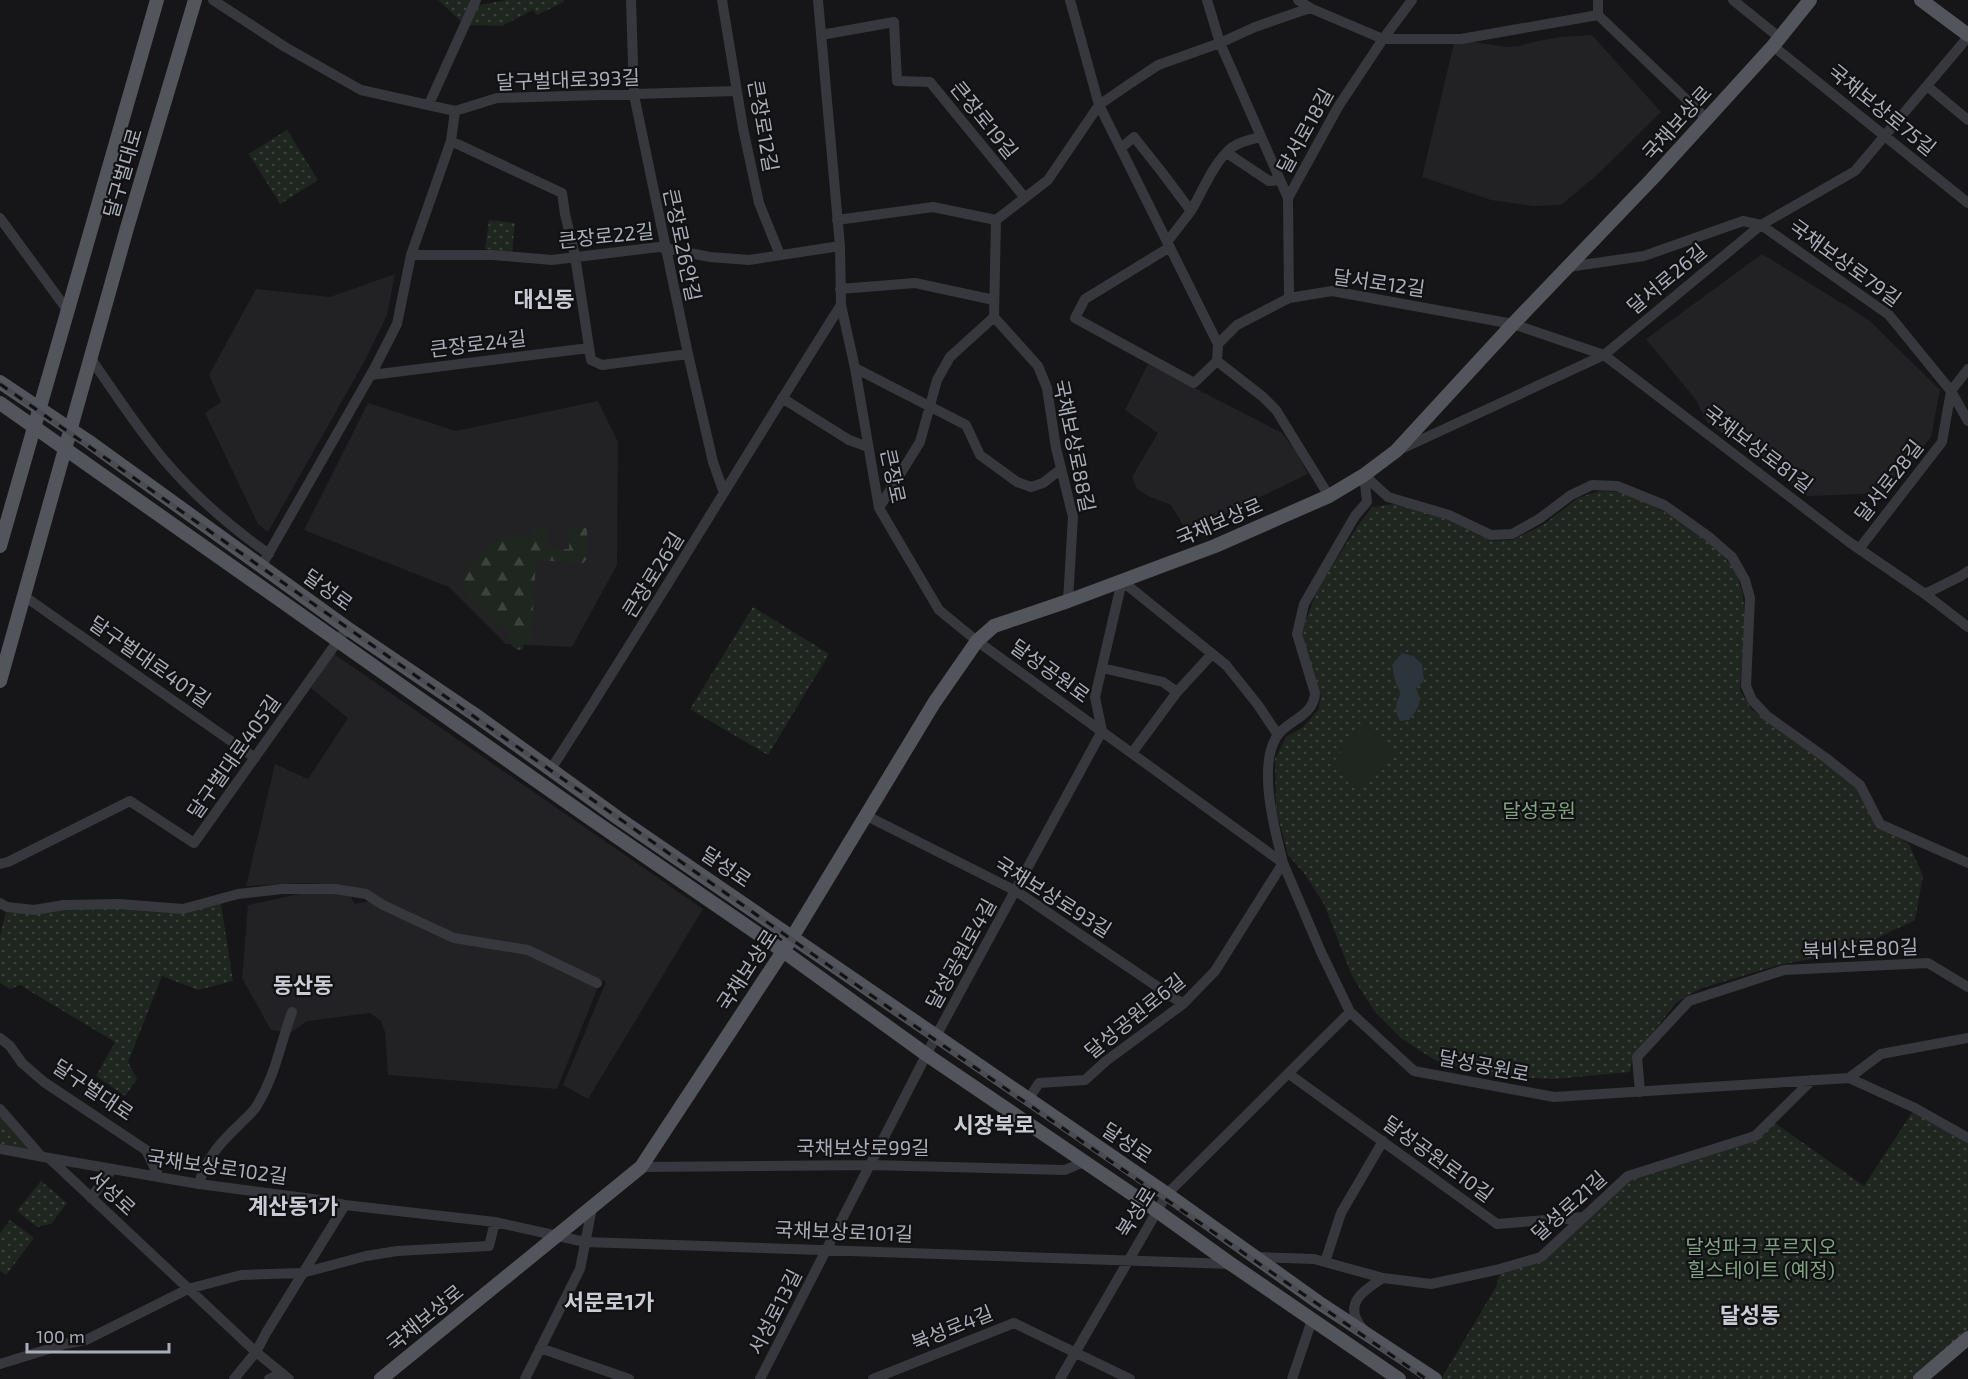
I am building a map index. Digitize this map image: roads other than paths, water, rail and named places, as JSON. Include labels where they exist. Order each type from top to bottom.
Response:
[{"type":"main road","name":"달구벌대로","points":[[0,546],[157,0]]},
{"type":"main road","name":"달구벌대로","points":[[0,681],[195,0]]},
{"type":"main road","name":"국채보상로","points":[[381,1379],[641,1167],[793,936],[934,703],[977,641],[994,626],[1215,546],[1329,496],[1364,475],[1396,451],[1777,42],[1810,0]]},
{"type":"main road","points":[[1921,0],[1968,36]]},
{"type":"main road","name":"달성로","points":[[0,382],[265,559],[347,628],[618,818],[1167,1194],[1318,1302],[1435,1379]]},
{"type":"main road","points":[[0,402],[591,819],[783,951],[927,1055],[1399,1379]]},
{"type":"main road","points":[[1920,1379],[1968,1338]]},
{"type":"street","points":[[91,359],[165,460],[197,494],[249,540],[265,559],[371,375],[397,324],[411,255],[451,141],[455,111],[361,90],[285,47],[213,0]]},
{"type":"street","points":[[429,104],[476,0]]},
{"type":"street","name":"큰장로26안길","points":[[631,0],[634,95],[664,248],[713,462],[724,493]]},
{"type":"street","name":"큰장로12길","points":[[722,0],[759,203],[780,255]]},
{"type":"street","name":"큰장로","points":[[818,0],[840,246],[841,305],[855,368],[879,508],[939,610],[977,641]]},
{"type":"street","points":[[1070,0],[1100,105],[1120,148],[1168,244],[1218,344],[1216,361],[1194,383],[1075,318],[1085,299],[1168,244],[1191,211],[1210,175],[1231,148],[1247,140],[1262,137]]},
{"type":"street","points":[[1075,18],[1078,0]]},
{"type":"street","points":[[1207,0],[1220,43],[1288,198]]},
{"type":"street","points":[[1298,0],[1310,8],[1383,39],[1461,39],[1598,15]]},
{"type":"street","name":"달서로18길","points":[[1288,298],[1288,198],[1338,107],[1412,0]]},
{"type":"street","points":[[1598,0],[1598,15],[1707,118]]},
{"type":"street","name":"국채보상로75길","points":[[1732,0],[1885,135],[1968,203]]},
{"type":"street","points":[[837,220],[933,207],[996,220],[1048,180],[1100,105],[1158,65],[1310,8]]},
{"type":"street","name":"큰장로19길","points":[[821,34],[894,22],[897,81],[930,82],[1025,198]]},
{"type":"street","name":"달서로26길","points":[[1396,451],[1604,355],[1761,225],[1855,171],[1968,36]]},
{"type":"street","points":[[1927,86],[1968,120]]},
{"type":"street","name":"달구벌대로393길","points":[[455,111],[497,98],[737,90]]},
{"type":"street","points":[[1120,148],[1134,138],[1191,211]]},
{"type":"street","points":[[451,141],[562,192],[575,256],[591,360],[602,365],[688,354]]},
{"type":"street","points":[[1227,153],[1269,181],[1280,180]]},
{"type":"street","points":[[0,218],[68,311]]},
{"type":"street","points":[[879,508],[920,442],[937,380],[951,357],[994,317],[996,220]]},
{"type":"street","points":[[1568,267],[1644,256],[1743,221],[1761,225]]},
{"type":"street","name":"국채보상로79길","points":[[1761,225],[1890,315],[1952,391],[1968,421]]},
{"type":"street","name":"큰장로22길","points":[[411,255],[493,255],[552,260],[664,248],[710,257],[748,260],[840,246]]},
{"type":"street","points":[[840,289],[915,283],[994,300]]},
{"type":"street","name":"달서로12길","points":[[1218,344],[1238,325],[1288,298],[1332,291],[1513,324]]},
{"type":"street","name":"큰장로26길","points":[[551,769],[622,659],[841,305]]},
{"type":"street","name":"국채보상로88길","points":[[994,317],[1038,366],[1047,388],[1061,468],[1073,517],[1068,601]]},
{"type":"street","name":"국채보상로81길","points":[[1513,324],[1604,355],[1859,549],[1925,594],[1968,627]]},
{"type":"street","name":"큰장로24길","points":[[371,375],[589,348]]},
{"type":"street","points":[[1216,361],[1263,397],[1276,410],[1329,496]]},
{"type":"street","points":[[855,368],[966,424],[980,455],[1017,482],[1031,487],[1043,483],[1061,468]]},
{"type":"street","name":"달서로28길","points":[[1859,549],[1942,442],[1952,391],[1968,369]]},
{"type":"street","points":[[782,398],[849,440],[868,447]]},
{"type":"street","points":[[1283,863],[1270,806],[1268,773],[1272,747],[1278,735],[1308,711],[1315,702],[1315,693],[1297,634],[1304,604],[1355,516],[1368,502],[1364,475]]},
{"type":"street","points":[[1364,475],[1388,497],[1449,515],[1491,535],[1512,534],[1539,519],[1571,495],[1592,485],[1617,486],[1664,505],[1708,536],[1732,557],[1745,580],[1750,598],[1746,686],[1752,700],[1767,716],[1860,785],[1880,824],[1968,863]]},
{"type":"street","points":[[1925,594],[1968,571]]},
{"type":"street","points":[[1122,581],[1226,665],[1258,705],[1278,735]]},
{"type":"street","name":"달성공원로","points":[[1102,731],[1095,698],[1122,581]]},
{"type":"street","name":"달구벌대로401길","points":[[24,596],[36,602],[255,758]]},
{"type":"street","name":"달구벌대로405길","points":[[0,864],[130,801],[194,843],[347,628]]},
{"type":"street","name":"달성공원로","points":[[977,641],[1283,863],[1321,952],[1350,1012],[1414,1071],[1554,1097],[1849,1078],[1915,1108],[1968,1138]]},
{"type":"street","points":[[1132,753],[1177,692],[1212,654]]},
{"type":"street","name":"달성공원로","points":[[1102,668],[1163,682],[1177,692]]},
{"type":"street","name":"달성공원로4길","points":[[936,1036],[1102,731]]},
{"type":"street","name":"국채보상로93길","points":[[865,815],[1016,891],[1183,1004]]},
{"type":"street","name":"달성공원로6길","points":[[1028,1100],[1039,1083],[1085,1080],[1106,1061],[1183,1004],[1215,971],[1283,863]]},
{"type":"street","points":[[0,903],[7,907],[34,910],[64,905],[119,904],[183,909],[238,894],[282,889],[336,889],[366,894],[383,905],[454,938],[528,950],[597,983]]},
{"type":"street","name":"북비산로80길","points":[[1640,1092],[1637,1057],[1689,1001],[1784,970],[1928,963],[1968,987]]},
{"type":"street","points":[[199,1184],[203,1169],[222,1142],[254,1110],[269,1085],[292,1012]]},
{"type":"street","name":"북성로","points":[[1060,1379],[1167,1194],[1350,1012]]},
{"type":"street","name":"서성로13길","points":[[760,1379],[936,1036]]},
{"type":"street","name":"달구벌대로","points":[[0,1038],[10,1046],[22,1063],[44,1082],[146,1150],[159,1177]]},
{"type":"street","points":[[1849,1078],[1881,1054],[1968,1038]]},
{"type":"street","name":"달성공원로10길","points":[[1288,1074],[1497,1224],[1583,1217]]},
{"type":"street","name":"달성로21길","points":[[1257,1257],[1314,1259],[1383,1278],[1431,1284],[1496,1270],[1541,1257],[1628,1176],[1755,1136],[1812,1080]]},
{"type":"street","name":"서성로","points":[[0,1109],[45,1157],[256,1352],[285,1376]]},
{"type":"street","points":[[1325,1262],[1341,1213],[1383,1142]]},
{"type":"street","points":[[0,1149],[45,1157]]},
{"type":"street","name":"국채보상로102길","points":[[45,1157],[199,1184],[345,1205],[495,1222],[559,1234]]},
{"type":"street","name":"국채보상로99길","points":[[641,1167],[870,1165],[1065,1170],[1084,1162]]},
{"type":"street","points":[[91,1198],[112,1169]]},
{"type":"street","points":[[234,1378],[256,1352],[345,1205]]},
{"type":"street","points":[[525,1379],[580,1269],[592,1208]]},
{"type":"street","points":[[0,1364],[86,1340],[188,1289],[241,1275],[303,1273],[397,1251],[489,1246],[495,1222]]},
{"type":"street","name":"국채보상로101길","points":[[559,1234],[585,1242],[1128,1261]]},
{"type":"street","points":[[1128,1261],[1231,1264]]},
{"type":"street","points":[[1367,1334],[1353,1316],[1353,1307],[1363,1292],[1383,1278]]},
{"type":"street","points":[[1292,1379],[1312,1320]]},
{"type":"street","name":"북성로4길","points":[[873,1379],[1014,1323],[1130,1379]]},
{"type":"street","points":[[540,1348],[629,1379]]},
{"type":"street","points":[[269,1379],[285,1376]]},
{"type":"railway","points":[[0,384],[915,1026],[1426,1379]]},
{"type":"district","name":"대신동","points":[[544,299]]},
{"type":"district","name":"동산동","points":[[303,985]]},
{"type":"district","name":"시장북로","points":[[994,1125]]},
{"type":"district","name":"계산동1가","points":[[293,1206]]},
{"type":"district","name":"서문로1가","points":[[609,1302]]},
{"type":"district","name":"달성동","points":[[1750,1315]]},
{"type":"park label","name":"달성공원","points":[[1539,811]]},
{"type":"park label","name":"달성파크 푸르지오 힐스테이트 (예정)","points":[[1761,1258]]}]
